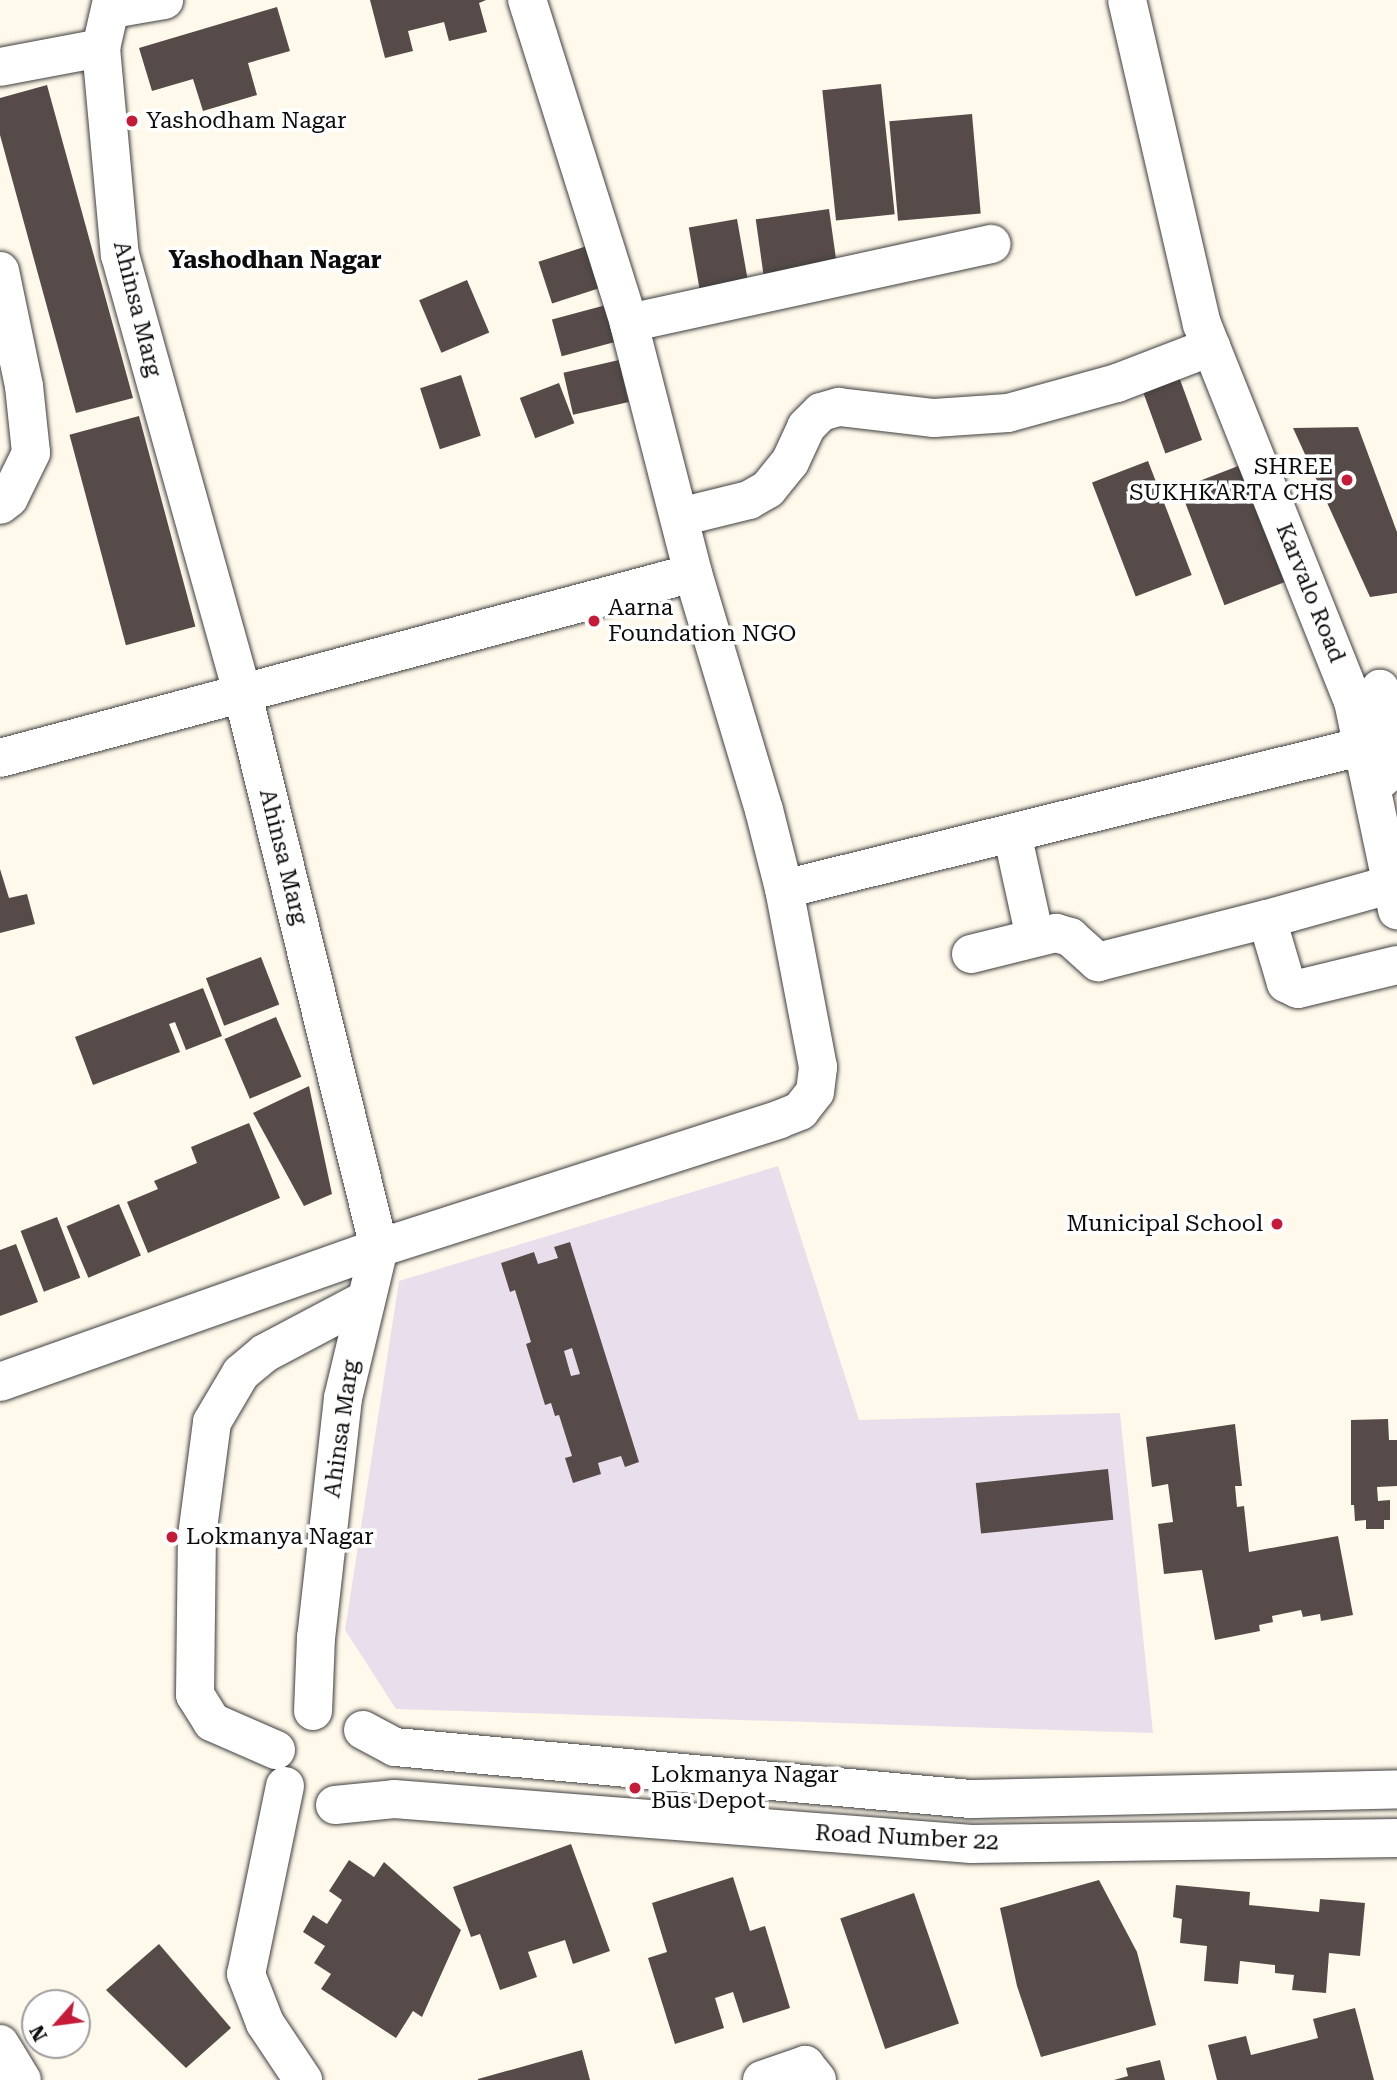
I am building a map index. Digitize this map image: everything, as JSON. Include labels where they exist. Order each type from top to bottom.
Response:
[{"type":"street","points":[[112,5],[164,0]]},
{"type":"street","points":[[0,1382],[379,1248],[800,1111],[815,1092],[818,1067],[784,889],[693,573],[629,323],[527,0]]},
{"type":"street","name":"Karvalo Road","points":[[1127,0],[1212,347],[1377,690],[1364,746],[1395,897]]},
{"type":"street","name":"Ahinsa Marg","points":[[112,5],[101,48],[120,255],[243,695],[379,1248],[343,1398],[316,1636],[313,1711]]},
{"type":"street","points":[[0,67],[101,48]]},
{"type":"street","points":[[629,323],[992,244]]},
{"type":"street","points":[[0,271],[24,386],[31,453],[9,498],[0,505]]},
{"type":"street","points":[[680,517],[749,500],[768,489],[790,462],[806,427],[821,412],[839,407],[934,418],[1008,414],[1118,383],[1212,347]]},
{"type":"street","points":[[0,758],[693,573]]},
{"type":"street","points":[[1372,787],[1396,766],[1377,690]]},
{"type":"street","points":[[784,889],[1364,746]]},
{"type":"street","points":[[1012,833],[1035,938]]},
{"type":"street","points":[[971,954],[1056,933],[1070,937],[1098,962],[1267,919],[1395,897]]},
{"type":"street","points":[[1267,919],[1286,983],[1298,989],[1397,965]]},
{"type":"street","points":[[303,2080],[265,2023],[246,1974],[281,1768],[294,1720],[313,1711],[332,1710],[363,1730],[371,1747],[372,1766],[365,1783],[352,1797],[335,1805],[316,1806],[299,1799],[281,1768],[212,1722],[195,1695],[197,1536],[212,1422],[241,1373],[265,1353],[365,1300]]},
{"type":"street","name":"Road Number 22","points":[[363,1730],[395,1747],[971,1799],[1397,1790]]},
{"type":"street","name":"Road Number 22","points":[[335,1805],[394,1799],[971,1844],[1397,1838]]},
{"type":"street","points":[[0,2045],[22,2080]]},
{"type":"street","points":[[762,2080],[805,2065],[817,2080]]},
{"type":"shaded area","points":[[778,1166],[859,1420],[1120,1413],[1153,1733],[396,1709],[345,1630],[399,1281]]},
{"type":"building","points":[[370,0],[486,0],[479,3],[487,32],[449,41],[444,22],[408,31],[413,51],[385,58]]},
{"type":"building","points":[[277,7],[290,51],[248,63],[257,95],[203,111],[193,79],[152,91],[139,48]]},
{"type":"building","points":[[881,84],[895,214],[836,220],[822,90]]},
{"type":"building","points":[[47,85],[133,398],[76,413],[0,135],[0,98]]},
{"type":"building","points":[[972,114],[981,214],[898,221],[889,121]]},
{"type":"building","points":[[829,209],[837,267],[764,278],[756,219]]},
{"type":"building","points":[[737,219],[749,287],[701,295],[689,228]]},
{"type":"building","points":[[587,246],[601,288],[552,304],[538,262]]},
{"type":"building","points":[[467,280],[489,332],[441,353],[419,300]]},
{"type":"building","points":[[606,305],[616,342],[562,356],[552,319]]},
{"type":"building","points":[[619,360],[629,402],[573,415],[563,373]]},
{"type":"building","points":[[1174,363],[1202,440],[1165,453],[1137,376]]},
{"type":"building","points":[[461,375],[481,436],[440,449],[420,388]]},
{"type":"building","points":[[559,383],[574,423],[535,438],[520,398]]},
{"type":"building","points":[[139,416],[195,627],[126,645],[69,435]]},
{"type":"building","name":"SHREE SUKHKARTA CHS","points":[[1358,427],[1397,532],[1397,593],[1370,597],[1293,428]]},
{"type":"building","points":[[1148,461],[1192,575],[1136,596],[1092,483]]},
{"type":"building","points":[[1246,463],[1291,580],[1225,605],[1180,488]]},
{"type":"building","points":[[0,869],[9,898],[27,894],[35,924],[0,933]]},
{"type":"building","points":[[261,957],[279,1005],[224,1026],[206,978]]},
{"type":"building","points":[[203,988],[222,1036],[186,1050],[175,1022],[169,1024],[180,1052],[93,1085],[75,1037]]},
{"type":"building","points":[[276,1017],[301,1077],[250,1099],[224,1039]]},
{"type":"building","points":[[309,1086],[332,1194],[304,1206],[253,1113]]},
{"type":"building","points":[[249,1123],[280,1198],[148,1253],[127,1202],[158,1189],[154,1181],[197,1163],[191,1147]]},
{"type":"building","points":[[119,1204],[141,1256],[88,1278],[67,1226]]},
{"type":"building","points":[[57,1217],[80,1278],[44,1292],[21,1231]]},
{"type":"building","points":[[570,1242],[639,1462],[625,1467],[621,1456],[598,1463],[601,1474],[573,1483],[565,1458],[572,1456],[559,1415],[555,1416],[551,1403],[545,1405],[526,1344],[531,1342],[515,1290],[510,1292],[501,1263],[534,1252],[538,1264],[558,1258],[554,1247]],"holes":[[[572,1348],[580,1374],[571,1376],[564,1351]]]},
{"type":"building","points":[[16,1244],[38,1302],[0,1316],[0,1250]]},
{"type":"building","points":[[1388,1419],[1389,1440],[1397,1440],[1397,1486],[1377,1487],[1378,1501],[1390,1500],[1390,1520],[1384,1520],[1384,1529],[1366,1529],[1366,1520],[1355,1521],[1354,1505],[1351,1505],[1351,1420]]},
{"type":"building","points":[[1235,1424],[1242,1486],[1235,1486],[1237,1507],[1244,1506],[1249,1552],[1338,1536],[1353,1615],[1321,1621],[1320,1614],[1303,1617],[1301,1610],[1272,1616],[1273,1622],[1259,1625],[1260,1631],[1215,1640],[1202,1570],[1164,1574],[1158,1524],[1173,1522],[1168,1484],[1152,1487],[1146,1437]]},
{"type":"building","points":[[1108,1469],[1113,1520],[981,1534],[976,1483]]},
{"type":"building","points":[[571,1844],[610,1951],[573,1964],[565,1940],[528,1952],[537,1977],[500,1990],[480,1934],[471,1937],[453,1887]]},
{"type":"building","points":[[349,1860],[374,1877],[384,1862],[461,1930],[422,2017],[413,2011],[396,2038],[321,1989],[331,1974],[314,1963],[325,1946],[303,1932],[313,1915],[327,1924],[342,1900],[329,1891]]},
{"type":"building","points":[[733,1877],[750,1931],[765,1926],[790,2008],[743,2023],[733,1992],[715,1998],[724,2028],[675,2044],[648,1958],[667,1952],[652,1903]]},
{"type":"building","points":[[1099,1880],[1137,1952],[1156,2025],[1041,2057],[1017,1986],[1000,1908]]},
{"type":"building","points":[[1176,1885],[1250,1892],[1249,1905],[1319,1912],[1320,1899],[1365,1903],[1360,1956],[1329,1953],[1326,1993],[1292,1990],[1294,1975],[1275,1973],[1275,1965],[1240,1961],[1238,1984],[1204,1981],[1207,1946],[1180,1943],[1182,1919],[1173,1917]]},
{"type":"building","points":[[914,1893],[959,2023],[885,2049],[840,1918]]},
{"type":"building","points":[[159,1944],[231,2028],[186,2068],[106,1990]]},
{"type":"building","points":[[1355,2008],[1374,2080],[1217,2080],[1208,2045],[1246,2036],[1251,2055],[1318,2038],[1313,2019]]},
{"type":"building","points":[[582,2050],[590,2080],[478,2080],[478,2079]]},
{"type":"building","points":[[1160,2060],[1165,2080],[1114,2080],[1128,2076],[1126,2068]]},
{"type":"place","name":"Yashodham Nagar","points":[[132,121]]},
{"type":"place","name":"SHREE SUKHKARTA CHS","points":[[1347,480]]},
{"type":"place","name":"Aarna Foundation NGO","points":[[594,621]]},
{"type":"place","name":"Municipal School","points":[[1277,1224]]},
{"type":"place","name":"Lokmanya Nagar","points":[[172,1537]]},
{"type":"place","name":"Lokmanya Nagar Bus Depot","points":[[635,1788]]},
{"type":"district","name":"Yashodhan Nagar","points":[[275,261]]}]
